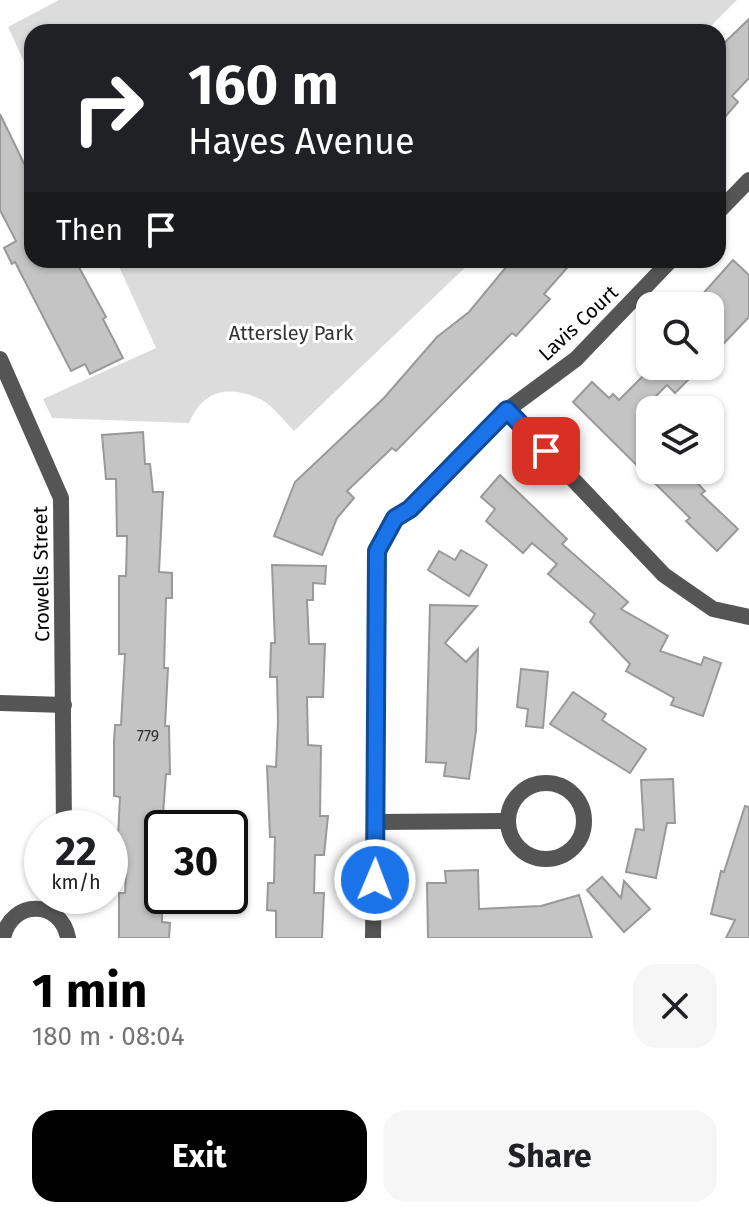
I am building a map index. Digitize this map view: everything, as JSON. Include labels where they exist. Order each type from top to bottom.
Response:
[{"type":"street","points":[[726,204],[749,180]]},
{"type":"street","name":"Lavis Court","points":[[373,938],[377,551],[395,518],[410,509],[507,410],[576,359],[663,268]]},
{"type":"street","name":"Crowells Street","points":[[0,359],[61,498],[64,810]]},
{"type":"street","points":[[507,410],[664,575],[713,609],[749,617]]},
{"type":"street","points":[[0,703],[64,705]]},
{"type":"street","points":[[537,784],[563,787],[573,795],[584,818],[578,842],[559,857],[547,859],[524,853],[515,844],[507,821],[516,797],[537,784]]},
{"type":"street","points":[[376,822],[507,821]]},
{"type":"street","points":[[3,938],[10,919],[24,910]]},
{"type":"street","points":[[58,914],[68,938]]},
{"type":"green space","points":[[59,0],[737,0],[713,24],[24,24],[24,62],[8,27]]},
{"type":"green space","name":"Attersley Park","points":[[120,268],[465,268],[294,431],[262,400],[238,392],[218,393],[209,397],[189,423],[52,418],[43,399],[156,348]]},
{"type":"building","points":[[749,19],[749,78],[732,96],[738,102],[726,116],[726,41]]},
{"type":"building","points":[[0,114],[24,164],[24,268],[79,268],[106,317],[103,319],[123,358],[90,374],[85,364],[71,371],[15,262],[12,264],[4,248],[16,241],[0,210]]},
{"type":"building","points":[[733,260],[749,275],[749,317],[724,343],[724,292],[704,292]]},
{"type":"building","points":[[505,268],[567,268],[544,294],[550,299],[516,336],[512,333],[396,451],[392,448],[347,491],[354,498],[337,518],[322,555],[274,536],[295,482],[384,398],[437,337],[469,312]]},
{"type":"building","points":[[639,380],[688,380],[675,393],[667,385],[656,396],[636,396],[636,464],[573,402],[592,382],[609,398],[613,394],[619,400]]},
{"type":"building","points":[[143,432],[145,464],[150,464],[153,492],[163,492],[159,572],[172,573],[172,598],[166,598],[164,668],[168,668],[165,726],[169,726],[170,774],[166,774],[163,810],[144,810],[144,914],[162,914],[162,922],[170,923],[169,938],[119,938],[119,914],[128,914],[128,810],[119,810],[120,797],[114,796],[114,741],[115,725],[121,725],[125,654],[119,654],[119,576],[126,576],[127,536],[117,536],[116,479],[106,479],[102,435]]},
{"type":"building","points":[[500,475],[567,539],[562,544],[628,602],[621,609],[668,636],[660,651],[701,665],[704,657],[721,663],[703,716],[671,705],[674,698],[626,671],[630,664],[590,622],[595,614],[548,574],[557,564],[532,543],[523,553],[486,521],[495,509],[481,497]]},
{"type":"building","points":[[656,484],[698,484],[705,491],[701,494],[738,529],[717,551],[686,521],[690,518]]},
{"type":"building","points":[[461,550],[487,565],[469,596],[428,570],[439,551],[455,560]]},
{"type":"building","points":[[272,565],[326,566],[325,584],[313,583],[313,600],[307,600],[309,644],[325,644],[323,697],[307,697],[308,745],[321,746],[320,816],[328,816],[324,855],[315,855],[314,893],[324,893],[322,938],[276,938],[276,911],[267,910],[268,883],[274,883],[275,837],[270,837],[267,766],[276,767],[278,722],[277,677],[270,677],[271,643],[275,643]]},
{"type":"building","points":[[430,605],[477,606],[445,643],[466,662],[478,649],[476,731],[469,779],[444,776],[446,763],[426,762]]},
{"type":"building","points":[[521,669],[548,672],[543,728],[526,726],[528,709],[517,707]]},
{"type":"building","points":[[573,692],[606,714],[602,720],[646,749],[630,773],[550,724]]},
{"type":"building","points":[[673,779],[675,823],[667,823],[656,878],[626,872],[636,829],[644,830],[641,780]]},
{"type":"building","points":[[745,806],[749,807],[749,938],[726,938],[735,920],[711,914],[721,871],[724,872]]},
{"type":"building","points":[[478,870],[479,909],[541,906],[579,895],[592,938],[428,938],[427,883],[446,883],[445,871]]},
{"type":"building","points":[[602,877],[621,898],[624,881],[650,909],[624,932],[587,890]]},
{"type":"route","points":[[375,880],[377,551],[395,518],[410,509],[507,410],[546,451]]}]
